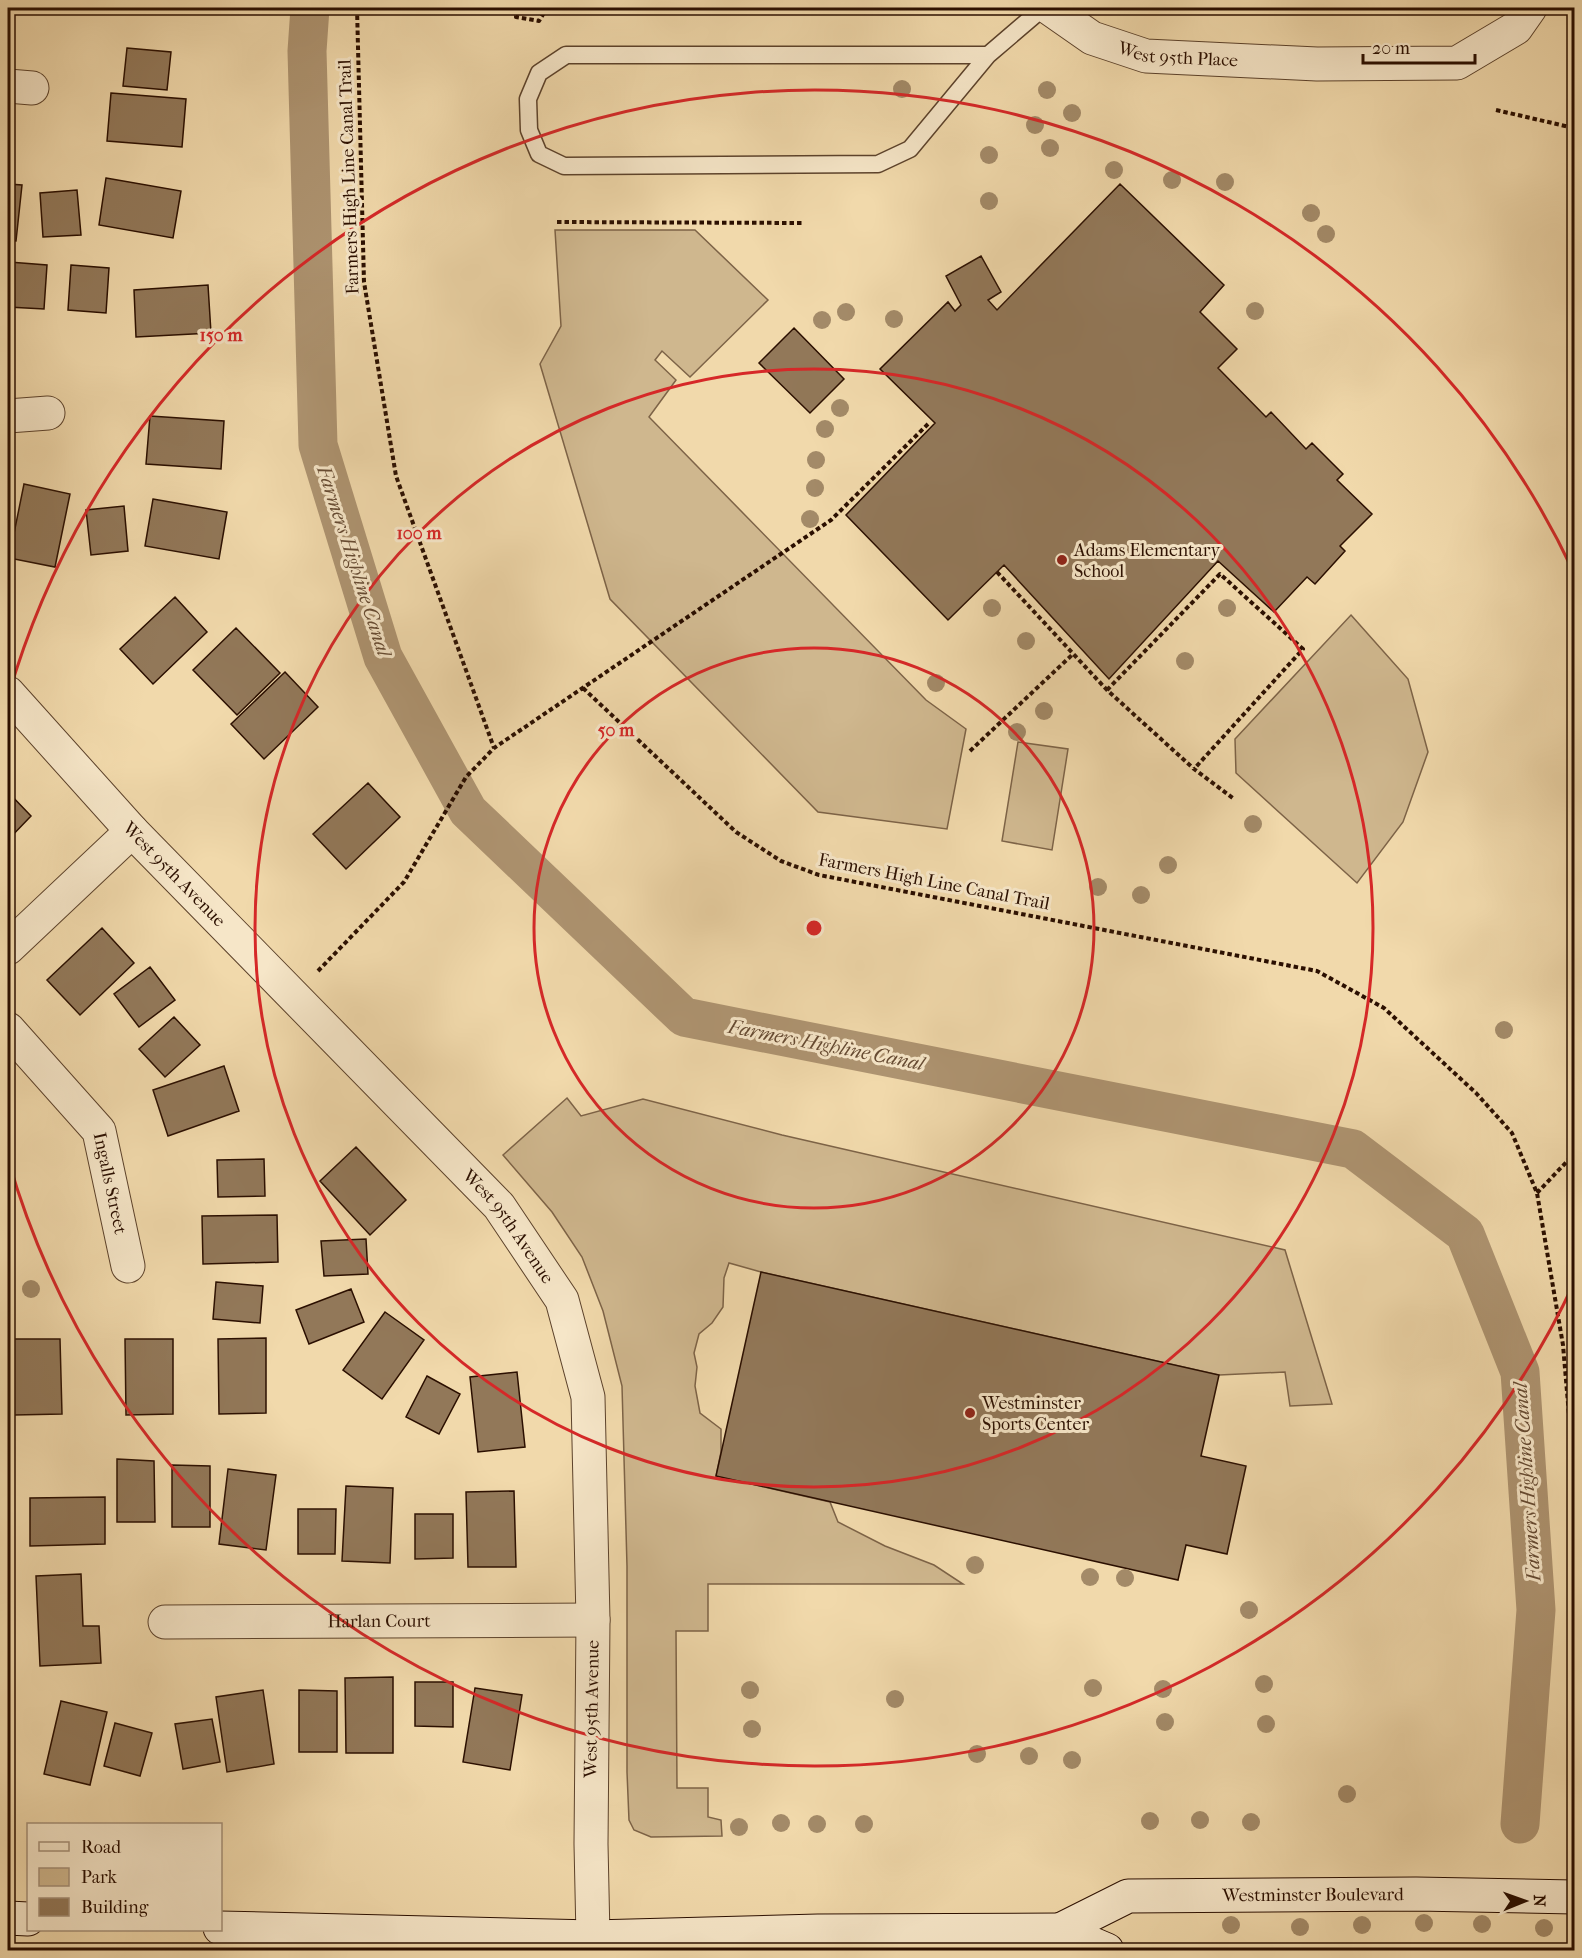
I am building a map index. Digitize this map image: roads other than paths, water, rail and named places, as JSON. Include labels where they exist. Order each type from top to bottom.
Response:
[{"type":"street","name":"West 95th Place","points":[[1050,8],[1092,38],[1146,56],[1317,64],[1456,63],[1516,28],[1530,8]]},
{"type":"street","points":[[8,416],[48,413]]},
{"type":"street","name":"West 95th Avenue","points":[[8,693],[132,831],[499,1206],[562,1300],[588,1397],[593,1620],[591,1844],[593,1946]]},
{"type":"street","points":[[8,948],[132,831]]},
{"type":"street","name":"Ingalls Street","points":[[8,1029],[99,1131],[128,1266]]},
{"type":"street","name":"Harlan Court","points":[[165,1622],[593,1620]]},
{"type":"street","name":"Westminster Boulevard","points":[[1059,1929],[1128,1896],[1416,1894],[1575,1897]]},
{"type":"street","points":[[8,1918],[27,1919]]},
{"type":"street","name":"Westminster Boulevard","points":[[222,1928],[593,1946],[807,1932],[1059,1929],[1107,1950]]},
{"type":"lane","points":[[988,55],[566,55],[538,73],[528,99],[529,130],[539,154],[564,166],[878,164],[910,149],[988,55],[1043,8]]},
{"type":"waterway","name":"Farmers Highline Canal","points":[[310,8],[307,51],[318,445],[383,657],[468,811],[684,1017],[1353,1149],[1465,1234],[1520,1372],[1536,1610],[1520,1824]]},
{"type":"place","name":"Adams Elementary School","points":[[1062,560]]},
{"type":"place","name":"Westminster Sports Center","points":[[970,1413]]}]
